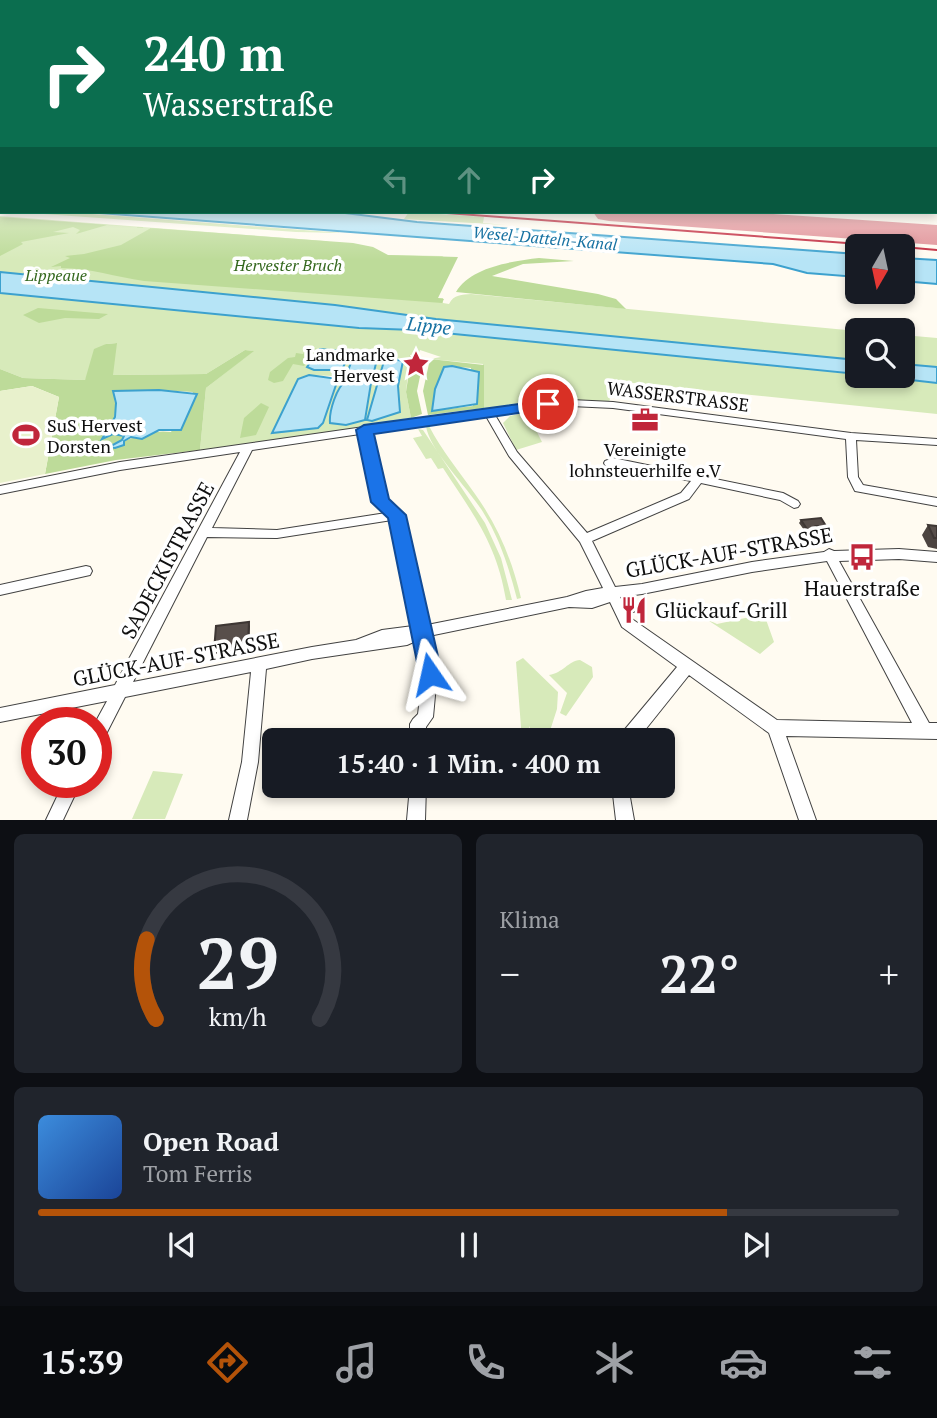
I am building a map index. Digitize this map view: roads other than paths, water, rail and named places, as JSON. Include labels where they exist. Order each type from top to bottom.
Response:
[{"type":"street","name":"WASSERSTRASSE","points":[[0,490],[120,466],[548,404],[592,404],[851,436],[937,442]]},
{"type":"street","points":[[489,412],[513,454],[585,540],[627,623],[775,728],[930,731]]},
{"type":"street","points":[[364,430],[380,502],[397,515],[430,674],[425,718],[418,724],[418,728]]},
{"type":"street","points":[[851,436],[853,477],[859,488],[937,502]]},
{"type":"street","name":"SADECKISTRASSE","points":[[112,707],[248,447]]},
{"type":"street","points":[[609,463],[613,461],[783,497],[794,504]]},
{"type":"street","points":[[585,540],[685,496],[699,479]]},
{"type":"street","points":[[204,532],[277,534],[397,515]]},
{"type":"street","name":"GLÜCK-AUF-STRASSE","points":[[0,715],[360,645],[407,639],[421,632],[569,602],[580,604],[605,600],[613,594],[830,554],[872,552],[937,557]]},
{"type":"street","points":[[830,554],[930,731]]},
{"type":"street","points":[[0,590],[86,571]]},
{"type":"street","points":[[238,820],[252,761],[259,664]]},
{"type":"street","points":[[637,728],[688,666]]},
{"type":"street","points":[[775,728],[808,820]]},
{"type":"street","points":[[54,820],[65,798]]},
{"type":"street","points":[[416,820],[417,798]]},
{"type":"street","points":[[622,798],[625,820]]},
{"type":"water","name":"Wesel-Datteln-Kanal","points":[[112,214],[353,214],[417,222],[845,253],[845,276],[807,273],[773,264]]},
{"type":"water","points":[[915,259],[937,260],[937,284],[915,282]]},
{"type":"water","name":"Lippe","points":[[0,272],[335,305],[436,319],[845,359],[845,373],[414,330],[359,328],[0,293]]},
{"type":"water","points":[[320,349],[350,352],[342,370],[314,370],[307,367]]},
{"type":"water","points":[[355,353],[378,355],[373,376],[346,375]]},
{"type":"water","points":[[388,358],[403,361],[398,386],[400,412],[372,421],[367,420],[384,361]]},
{"type":"water","points":[[915,365],[937,367],[937,383],[915,380]]},
{"type":"water","points":[[452,366],[479,372],[477,404],[432,411],[435,389],[444,367]]},
{"type":"water","points":[[309,375],[338,379],[323,423],[318,428],[272,433],[298,379]]},
{"type":"water","points":[[356,377],[364,377],[371,383],[365,420],[346,425],[330,423],[332,406],[343,383]]},
{"type":"water","points":[[159,390],[197,394],[181,430],[159,430],[142,439],[131,437],[124,441],[124,445],[109,447],[124,436],[113,434],[102,439],[115,417],[113,391]]},
{"type":"railway","points":[[460,214],[845,243]]},
{"type":"railway","points":[[915,248],[937,250]]},
{"type":"place","name":"Landmarke Hervest","points":[[416,364]]},
{"type":"place","name":"Vereinigte lohnsteuerhilfe e.V","points":[[645,420]]},
{"type":"place","name":"SuS Hervest Dorsten","points":[[26,435]]},
{"type":"place","name":"Hauerstraße","points":[[862,557]]},
{"type":"place","name":"Glückauf-Grill","points":[[634,610]]},
{"type":"park label","name":"Hervester Bruch","points":[[288,265]]},
{"type":"park label","name":"Lippeaue","points":[[56,275]]}]
